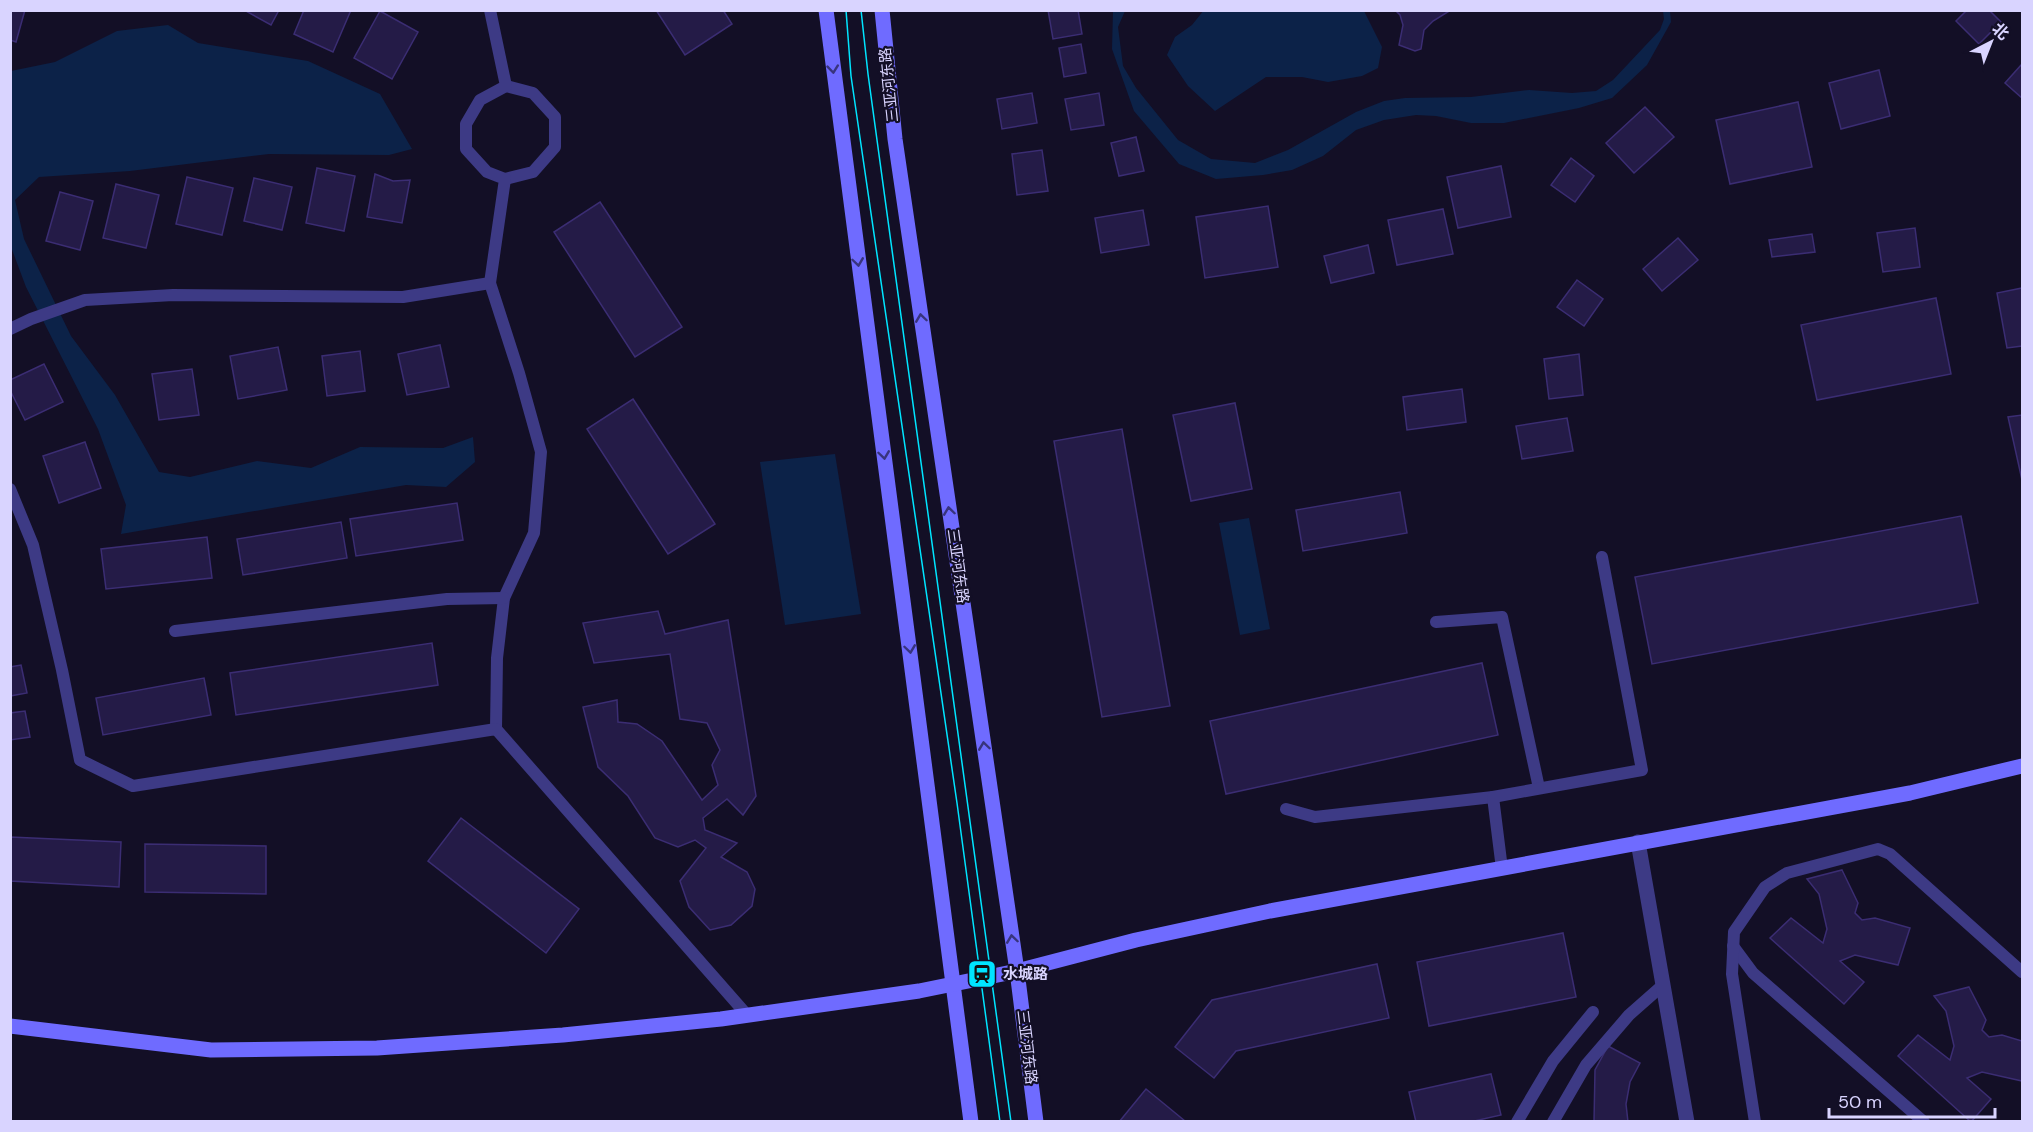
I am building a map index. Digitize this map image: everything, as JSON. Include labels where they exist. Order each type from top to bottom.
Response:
[{"type":"main road","points":[[826,10],[971,1122]]},
{"type":"main road","name":"三亚河东路","points":[[882,10],[895,139],[1017,971],[1036,1122]]},
{"type":"main road","points":[[10,1026],[211,1050],[377,1048],[562,1035],[747,1015],[874,998],[954,984],[1215,923],[1910,793],[2022,766]]},
{"type":"street","points":[[1638,843],[1688,1122]]},
{"type":"lane","points":[[490,10],[506,86]]},
{"type":"lane","points":[[506,86],[534,93],[555,117],[555,147],[533,172],[505,179],[487,172],[466,149],[466,124],[480,100],[506,86]]},
{"type":"lane","points":[[505,179],[490,284],[519,373],[540,452],[534,533],[504,598],[497,658],[496,729],[747,1015]]},
{"type":"lane","points":[[10,329],[85,300],[173,295],[403,297],[490,284]]},
{"type":"lane","points":[[10,489],[33,545],[80,760],[133,786],[496,729]]},
{"type":"lane","points":[[1286,809],[1315,817],[1493,797],[1642,770],[1602,557]]},
{"type":"lane","points":[[175,631],[447,599],[504,598]]},
{"type":"lane","points":[[1436,622],[1502,617],[1539,788]]},
{"type":"lane","points":[[1493,797],[1503,869]]},
{"type":"lane","points":[[1755,1122],[1732,974],[1734,932],[1765,887],[1787,873],[1878,849],[1890,854],[2022,972]]},
{"type":"lane","points":[[1733,946],[1754,973],[1924,1122]]},
{"type":"lane","points":[[1553,1122],[1586,1065],[1629,1015],[1663,985]]},
{"type":"lane","points":[[1517,1122],[1553,1061],[1593,1012]]},
{"type":"water","points":[[1204,10],[1364,11],[1382,47],[1378,68],[1362,76],[1328,82],[1302,77],[1266,77],[1215,111],[1188,86],[1167,55],[1175,37],[1192,25]]},
{"type":"water","points":[[1113,11],[1125,11],[1118,27],[1123,66],[1136,88],[1178,140],[1211,159],[1255,163],[1288,150],[1356,112],[1384,101],[1405,98],[1471,97],[1529,90],[1572,93],[1596,91],[1613,80],[1660,30],[1664,19],[1663,11],[1670,11],[1671,22],[1647,65],[1612,98],[1579,108],[1504,123],[1471,123],[1436,116],[1416,115],[1384,120],[1356,130],[1323,156],[1292,170],[1216,179],[1179,164],[1134,111],[1112,49]]},
{"type":"water","points":[[168,25],[198,43],[308,61],[380,94],[412,149],[389,155],[269,154],[130,171],[39,177],[15,200],[24,239],[71,336],[115,395],[159,472],[190,477],[257,461],[311,468],[360,447],[443,448],[473,437],[475,462],[446,487],[406,485],[121,534],[126,505],[98,429],[26,287],[11,247],[11,71],[55,62],[117,31]]},
{"type":"water","points":[[835,454],[861,614],[785,625],[760,462]]},
{"type":"water","points":[[1249,518],[1270,629],[1240,635],[1219,523]]},
{"type":"building","points":[[10,10],[25,10],[16,42],[10,40]]},
{"type":"building","points":[[244,10],[279,10],[271,25]]},
{"type":"building","points":[[304,10],[351,10],[333,52],[294,34]]},
{"type":"building","points":[[656,10],[723,10],[732,24],[685,55]]},
{"type":"building","points":[[1048,10],[1078,10],[1082,34],[1053,39]]},
{"type":"building","points":[[1395,10],[1451,10],[1433,21],[1424,30],[1421,49],[1415,51],[1399,45],[1403,25],[1400,15]]},
{"type":"building","points":[[1967,10],[1989,10],[2001,22],[1979,44],[1956,21]]},
{"type":"building","points":[[380,11],[418,32],[392,79],[354,58]]},
{"type":"building","points":[[1081,44],[1086,73],[1064,77],[1059,48]]},
{"type":"building","points":[[2022,64],[2022,98],[2005,83]]},
{"type":"building","points":[[1879,70],[1890,116],[1841,129],[1829,83]]},
{"type":"building","points":[[1032,93],[1037,123],[1002,129],[997,99]]},
{"type":"building","points":[[1099,93],[1104,125],[1071,130],[1065,99]]},
{"type":"building","points":[[1798,102],[1812,167],[1730,184],[1716,120]]},
{"type":"building","points":[[1645,107],[1674,137],[1634,173],[1606,143]]},
{"type":"building","points":[[1136,137],[1144,171],[1119,176],[1111,143]]},
{"type":"building","points":[[1042,150],[1048,191],[1017,195],[1012,154]]},
{"type":"building","points":[[1571,158],[1594,176],[1575,202],[1551,185]]},
{"type":"building","points":[[1501,166],[1511,217],[1458,228],[1447,177]]},
{"type":"building","points":[[317,168],[355,176],[344,231],[306,223]]},
{"type":"building","points":[[375,174],[393,181],[410,180],[402,223],[367,217]]},
{"type":"building","points":[[187,177],[233,188],[222,235],[176,224]]},
{"type":"building","points":[[254,178],[292,187],[282,230],[244,221]]},
{"type":"building","points":[[116,184],[159,195],[146,248],[103,238]]},
{"type":"building","points":[[60,192],[93,201],[80,250],[46,241]]},
{"type":"building","points":[[600,202],[682,327],[635,357],[554,232]]},
{"type":"building","points":[[1268,206],[1278,267],[1205,278],[1196,217]]},
{"type":"building","points":[[1443,209],[1453,254],[1397,265],[1388,220]]},
{"type":"building","points":[[1143,210],[1149,245],[1101,253],[1095,218]]},
{"type":"building","points":[[1915,228],[1920,267],[1883,272],[1877,233]]},
{"type":"building","points":[[1812,234],[1815,252],[1772,257],[1769,240]]},
{"type":"building","points":[[1678,238],[1698,260],[1662,291],[1643,269]]},
{"type":"building","points":[[1368,245],[1374,273],[1331,283],[1324,256]]},
{"type":"building","points":[[1577,280],[1603,299],[1584,326],[1557,307]]},
{"type":"building","points":[[2022,288],[2022,346],[2007,348],[1997,293]]},
{"type":"building","points":[[1936,298],[1951,374],[1817,400],[1801,325]]},
{"type":"building","points":[[440,345],[449,387],[407,395],[398,354]]},
{"type":"building","points":[[278,347],[287,390],[238,399],[230,356]]},
{"type":"building","points":[[360,351],[365,391],[327,396],[322,356]]},
{"type":"building","points":[[1579,354],[1583,395],[1549,399],[1544,359]]},
{"type":"building","points":[[44,364],[63,402],[25,420],[10,390],[10,380]]},
{"type":"building","points":[[192,369],[199,415],[159,420],[152,374]]},
{"type":"building","points":[[1462,389],[1466,422],[1407,430],[1403,397]]},
{"type":"building","points":[[633,399],[715,524],[668,554],[587,429]]},
{"type":"building","points":[[1235,403],[1252,489],[1191,501],[1173,415]]},
{"type":"building","points":[[2022,415],[2022,480],[2008,417]]},
{"type":"building","points":[[1567,418],[1573,451],[1522,459],[1516,426]]},
{"type":"building","points":[[1122,429],[1170,706],[1102,717],[1054,441]]},
{"type":"building","points":[[85,442],[101,488],[59,503],[43,456]]},
{"type":"building","points":[[1400,492],[1407,533],[1303,551],[1296,510]]},
{"type":"building","points":[[457,503],[463,540],[356,556],[350,519]]},
{"type":"building","points":[[1961,516],[1978,603],[1652,664],[1635,577]]},
{"type":"building","points":[[341,522],[347,558],[243,575],[237,539]]},
{"type":"building","points":[[207,537],[212,578],[106,589],[101,549]]},
{"type":"building","points":[[658,611],[665,634],[728,620],[756,796],[743,815],[727,799],[703,818],[705,830],[737,843],[721,857],[747,872],[755,889],[752,906],[731,925],[710,930],[689,907],[680,881],[706,848],[695,840],[678,847],[655,838],[628,796],[598,767],[583,707],[617,700],[618,722],[637,724],[662,741],[702,800],[718,785],[712,765],[720,750],[707,723],[680,719],[670,654],[594,663],[583,623]]},
{"type":"building","points":[[432,643],[438,685],[236,715],[230,673]]},
{"type":"building","points":[[1482,663],[1498,735],[1226,794],[1210,721]]},
{"type":"building","points":[[21,665],[27,693],[10,696],[10,667]]},
{"type":"building","points":[[204,678],[211,715],[103,735],[96,698]]},
{"type":"building","points":[[25,711],[30,737],[10,740],[10,713]]},
{"type":"building","points":[[461,818],[579,909],[546,953],[428,861]]},
{"type":"building","points":[[10,837],[121,842],[119,887],[10,881]]},
{"type":"building","points":[[145,844],[266,846],[266,894],[145,892]]},
{"type":"building","points":[[1842,870],[1858,903],[1855,913],[1862,920],[1875,918],[1910,928],[1898,965],[1855,955],[1840,961],[1864,982],[1844,1004],[1770,938],[1791,918],[1823,943],[1827,929],[1819,894],[1807,879]]},
{"type":"building","points":[[1563,933],[1576,997],[1429,1026],[1417,962]]},
{"type":"building","points":[[1377,964],[1389,1018],[1236,1051],[1214,1078],[1175,1047],[1212,1000]]},
{"type":"building","points":[[1969,987],[1986,1020],[1982,1030],[1989,1037],[2002,1035],[2022,1041],[2022,1081],[1982,1072],[1967,1078],[1991,1099],[1971,1122],[1898,1056],[1918,1035],[1950,1060],[1954,1046],[1946,1011],[1934,996]]},
{"type":"building","points":[[1608,1046],[1640,1063],[1630,1082],[1626,1104],[1628,1122],[1594,1122],[1595,1070]]},
{"type":"building","points":[[1491,1074],[1501,1115],[1470,1122],[1416,1122],[1409,1092]]},
{"type":"building","points":[[1146,1089],[1185,1121],[1119,1122]]},
{"type":"tram line","points":[[846,10],[851,76],[957,803],[1000,1122]]},
{"type":"tram line","points":[[861,10],[1011,1122]]},
{"type":"place","name":"水城路","points":[[982,974]]}]
